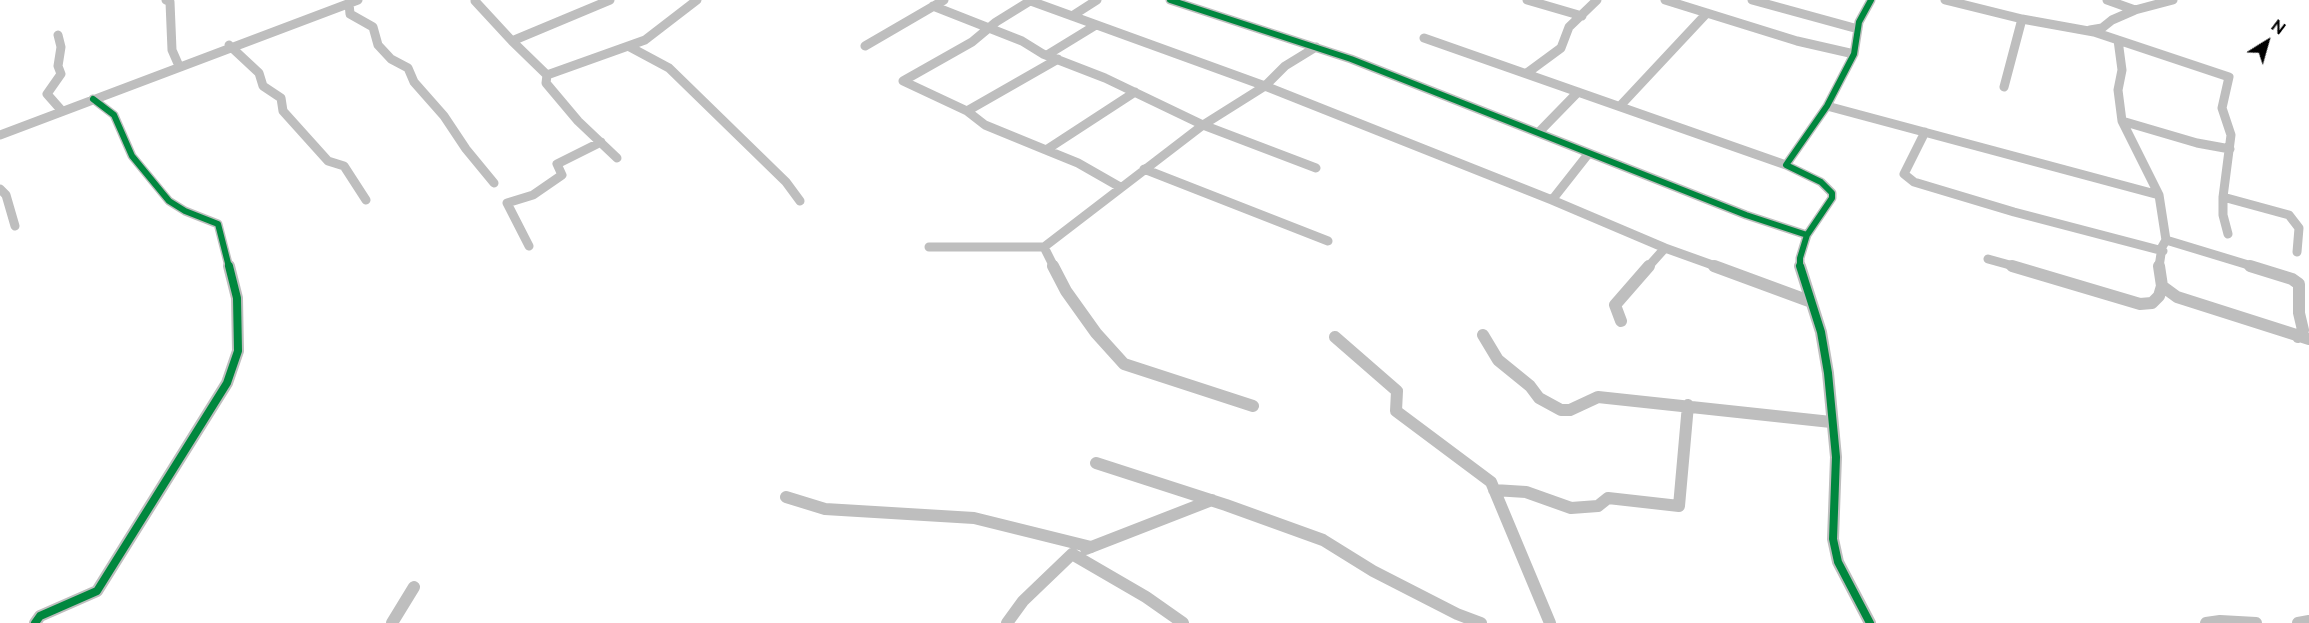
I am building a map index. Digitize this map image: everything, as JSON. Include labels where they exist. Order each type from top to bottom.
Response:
[{"type":"street","points":[[166,0],[170,2],[172,50],[178,66]]},
{"type":"street","points":[[0,135],[230,46],[358,0]]},
{"type":"street","points":[[476,0],[512,41],[547,75]]},
{"type":"street","points":[[512,41],[610,0]]},
{"type":"street","points":[[547,75],[645,40],[696,0]]},
{"type":"street","points":[[865,46],[944,0]]},
{"type":"street","points":[[1120,187],[1078,163],[985,125],[967,111],[903,81],[972,42],[996,22],[1029,0],[1265,86],[1552,200],[1665,248],[1809,301]]},
{"type":"street","points":[[1072,16],[1097,0]]},
{"type":"street","points":[[1170,0],[1317,46],[1746,215],[1807,235]]},
{"type":"street","points":[[1527,0],[1582,16]]},
{"type":"street","points":[[1527,73],[1527,70],[1561,48],[1569,27],[1598,0]]},
{"type":"street","points":[[1665,0],[1797,41],[1854,54]]},
{"type":"street","points":[[1752,0],[1858,29]]},
{"type":"street","points":[[1786,165],[1827,106],[1854,54],[1859,22],[1871,0]]},
{"type":"street","points":[[1945,0],[2022,19],[2087,30],[2229,77],[2222,108],[2231,135],[2223,197],[2223,215],[2228,234]]},
{"type":"street","points":[[2107,0],[2135,10]]},
{"type":"street","points":[[2087,30],[2102,28],[2112,20],[2135,10],[2173,0]]},
{"type":"street","points":[[349,3],[350,14],[373,27],[378,45],[391,59],[408,68],[414,82],[444,116],[466,149],[494,183]]},
{"type":"street","points":[[933,6],[1022,41],[1047,55],[1135,92],[1203,125],[1316,168]]},
{"type":"street","points":[[1620,106],[1707,13]]},
{"type":"street","points":[[2004,87],[2022,19]]},
{"type":"street","points":[[1047,55],[1096,25]]},
{"type":"street","points":[[58,35],[61,47],[58,66],[61,74],[47,94],[62,111]]},
{"type":"street","points":[[1424,38],[1786,165],[1821,182],[1832,193],[1832,198],[1807,235],[1800,258],[1800,270],[1825,352],[1836,476],[1832,514],[1833,539],[1838,562],[1870,623]]},
{"type":"street","points":[[1988,259],[2140,304],[2152,303],[2159,296],[2162,286],[2159,264],[2164,245],[2159,195],[2122,121],[2118,90],[2122,70],[2118,40]]},
{"type":"street","points":[[230,46],[259,73],[263,86],[282,98],[283,111],[328,161],[344,166],[366,200]]},
{"type":"street","points":[[628,46],[669,68],[786,182],[800,201]]},
{"type":"street","points":[[929,247],[1044,247],[1203,125],[1265,86],[1286,66],[1317,46]]},
{"type":"street","points":[[967,111],[1058,59]]},
{"type":"street","points":[[547,75],[546,83],[578,121],[617,158]]},
{"type":"street","points":[[1046,150],[1135,92]]},
{"type":"street","points":[[1539,132],[1578,92]]},
{"type":"street","points":[[35,623],[40,616],[97,591],[227,383],[237,351],[237,298],[218,225],[185,211],[169,201],[132,156],[114,115],[93,99]]},
{"type":"street","points":[[1827,106],[2159,195]]},
{"type":"street","points":[[2122,121],[2197,143],[2230,149]]},
{"type":"street","points":[[1925,132],[1904,174],[1914,182],[2014,212],[2164,245],[2292,279],[2300,284],[2299,313],[2303,338],[2178,297],[2162,286]]},
{"type":"street","points":[[529,246],[507,203],[533,195],[562,175],[557,164],[601,142]]},
{"type":"street","points":[[1552,200],[1588,153]]},
{"type":"street","points":[[1144,169],[1328,241]]},
{"type":"street","points":[[0,189],[6,195],[15,226]]},
{"type":"street","points":[[2223,197],[2289,215],[2299,228],[2297,252]]},
{"type":"street","points":[[1044,247],[1066,291],[1096,333],[1124,364],[1253,406]]},
{"type":"street","points":[[1621,321],[1615,305],[1665,248]]},
{"type":"street","points":[[1483,335],[1498,360],[1552,407],[1570,411],[1598,398],[1688,405],[1831,422]]},
{"type":"street","points":[[1335,337],[1397,391],[1396,411],[1491,482],[1550,623]]},
{"type":"street","points":[[1494,490],[1526,492],[1571,508],[1598,506],[1608,498],[1679,506],[1688,405]]},
{"type":"street","points":[[1096,462],[1323,540],[1383,576],[1457,614],[1481,623]]},
{"type":"street","points":[[786,497],[825,509],[974,518],[1091,547]]},
{"type":"street","points":[[1007,623],[1023,601],[1072,554],[1212,500]]},
{"type":"street","points":[[1072,554],[1146,597],[1183,623]]},
{"type":"street","points":[[392,623],[414,587]]},
{"type":"street","points":[[2206,623],[2220,621],[2256,623]]},
{"type":"street","points":[[2298,623],[2309,621]]},
{"type":"cycle path","points":[[1170,0],[1351,59],[1746,215],[1807,235]]},
{"type":"cycle path","points":[[1870,623],[1838,562],[1833,539],[1836,457],[1828,373],[1821,332],[1800,270],[1800,258],[1807,235],[1832,198],[1832,193],[1821,182],[1786,165],[1827,106],[1854,54],[1859,22],[1871,0]]},
{"type":"cycle path","points":[[35,623],[40,616],[97,591],[227,383],[238,351],[237,298],[218,224],[185,211],[169,201],[132,156],[114,115],[93,99]]}]
